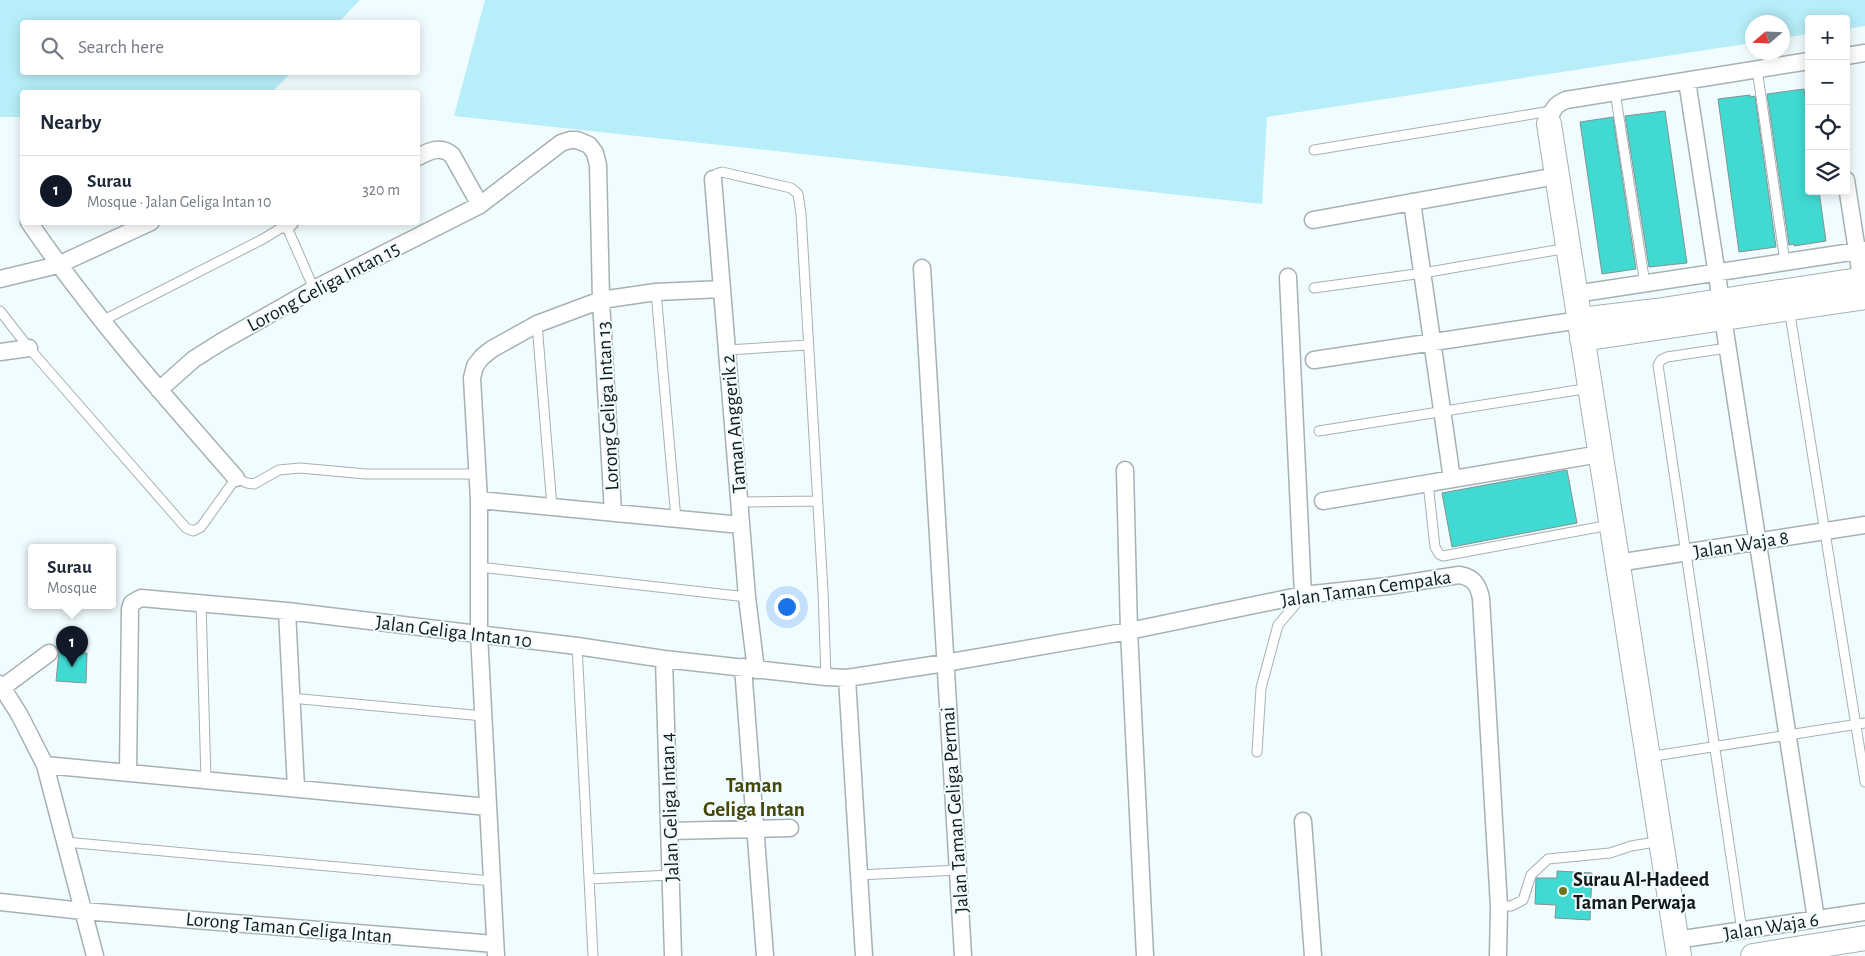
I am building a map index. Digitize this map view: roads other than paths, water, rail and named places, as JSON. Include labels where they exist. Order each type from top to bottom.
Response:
[{"type":"street","points":[[1850,55],[1865,53]]},
{"type":"street","points":[[1678,948],[1575,294],[1550,118],[1558,104],[1566,100],[1805,62]]},
{"type":"street","points":[[1687,81],[1816,919]]},
{"type":"street","name":"Lorong Geliga Intan 15","points":[[159,390],[194,359],[221,342],[314,289],[480,205],[561,143],[570,140],[577,140],[589,145],[595,153],[598,165],[601,300]]},
{"type":"street","points":[[420,156],[440,149],[446,150],[452,155],[480,205]]},
{"type":"street","points":[[1313,220],[1557,176]]},
{"type":"street","name":"Taman Anggerik 2","points":[[713,179],[747,597],[755,829],[764,956]]},
{"type":"street","points":[[1849,195],[1861,251],[1864,291]]},
{"type":"street","points":[[1412,202],[1452,479]]},
{"type":"street","points":[[31,225],[58,265],[102,321],[236,478]]},
{"type":"street","points":[[0,278],[58,265],[145,225]]},
{"type":"street","points":[[1575,294],[1861,251]]},
{"type":"street","name":"Jalan Taman Geliga Permai","points":[[922,268],[963,956]]},
{"type":"street","points":[[1288,277],[1303,595]]},
{"type":"street","points":[[496,950],[480,634],[479,500],[472,378],[475,366],[492,349],[537,324],[601,300],[656,292],[722,289]]},
{"type":"street","points":[[1722,309],[1789,308],[1864,291]]},
{"type":"street","points":[[1314,360],[1432,344],[1581,330],[1722,309],[1864,291]]},
{"type":"street","name":"Lorong Geliga Intan 13","points":[[601,300],[613,512]]},
{"type":"street","points":[[0,352],[29,348]]},
{"type":"street","points":[[1323,501],[1600,454]]},
{"type":"street","points":[[1125,470],[1129,631],[1145,956]]},
{"type":"street","points":[[479,500],[741,525]]},
{"type":"street","name":"Jalan Waja 8","points":[[1617,563],[1865,525]]},
{"type":"street","name":"Jalan Taman Cempaka","points":[[945,663],[1129,631],[1303,595],[1388,586],[1459,575],[1468,576],[1478,586],[1481,598],[1499,906],[1498,956]]},
{"type":"street","name":"Jalan Geliga Intan 10","points":[[128,773],[130,608],[132,603],[141,598],[287,611],[577,646],[664,659],[826,677],[846,678],[945,663]]},
{"type":"street","points":[[287,611],[296,788]]},
{"type":"street","points":[[50,653],[1,685],[19,714],[45,765],[95,956]]},
{"type":"street","name":"Jalan Geliga Intan 4","points":[[664,659],[673,956]]},
{"type":"street","points":[[846,678],[864,956]]},
{"type":"street","points":[[45,765],[488,807]]},
{"type":"street","points":[[1303,821],[1313,956]]},
{"type":"street","points":[[670,831],[790,828]]},
{"type":"street","name":"Lorong Taman Geliga Intan","points":[[0,902],[496,950]]},
{"type":"street","name":"Jalan Waja 6","points":[[1678,948],[1742,931],[1865,912]]},
{"type":"street","points":[[1753,956],[1865,938]]},
{"type":"lane","points":[[1757,69],[1784,262]]},
{"type":"lane","points":[[1615,92],[1645,284]]},
{"type":"lane","points":[[1314,150],[1550,118]]},
{"type":"lane","points":[[713,179],[716,174],[722,172],[791,188],[798,194],[826,677]]},
{"type":"lane","points":[[102,321],[263,239],[284,225]]},
{"type":"lane","points":[[288,225],[314,289]]},
{"type":"lane","points":[[1314,288],[1422,273],[1568,248]]},
{"type":"lane","points":[[656,292],[676,519]]},
{"type":"lane","points":[[1789,308],[1825,531],[1861,724],[1865,782]]},
{"type":"lane","points":[[0,311],[29,348],[186,528],[193,530],[201,527],[236,478],[254,484],[279,470],[300,468],[366,474],[477,474]]},
{"type":"lane","points":[[537,324],[552,507]]},
{"type":"lane","points":[[727,350],[808,345]]},
{"type":"lane","points":[[1727,348],[1667,357],[1661,360],[1658,365],[1742,931]]},
{"type":"lane","points":[[1319,431],[1590,388]]},
{"type":"lane","points":[[1428,483],[1436,547],[1439,554],[1444,556],[1611,525]]},
{"type":"lane","points":[[739,502],[817,501]]},
{"type":"lane","points":[[479,567],[747,597]]},
{"type":"lane","points":[[1257,752],[1261,688],[1278,625],[1303,595]]},
{"type":"lane","points":[[201,603],[206,780]]},
{"type":"lane","points":[[577,646],[593,956]]},
{"type":"lane","points":[[292,698],[483,716]]},
{"type":"lane","points":[[1648,758],[1861,724]]},
{"type":"lane","points":[[1499,906],[1511,906],[1523,900],[1531,876],[1548,859],[1610,853],[1631,846],[1661,841]]},
{"type":"lane","points":[[66,842],[492,881]]},
{"type":"lane","points":[[859,875],[958,870]]},
{"type":"lane","points":[[589,879],[671,875]]},
{"type":"place","name":"Surau","points":[[72,667]]},
{"type":"place","name":"Surau Al-Hadeed Taman Perwaja","points":[[1563,891]]},
{"type":"district","name":"Taman Geliga Intan","points":[[754,797]]}]
